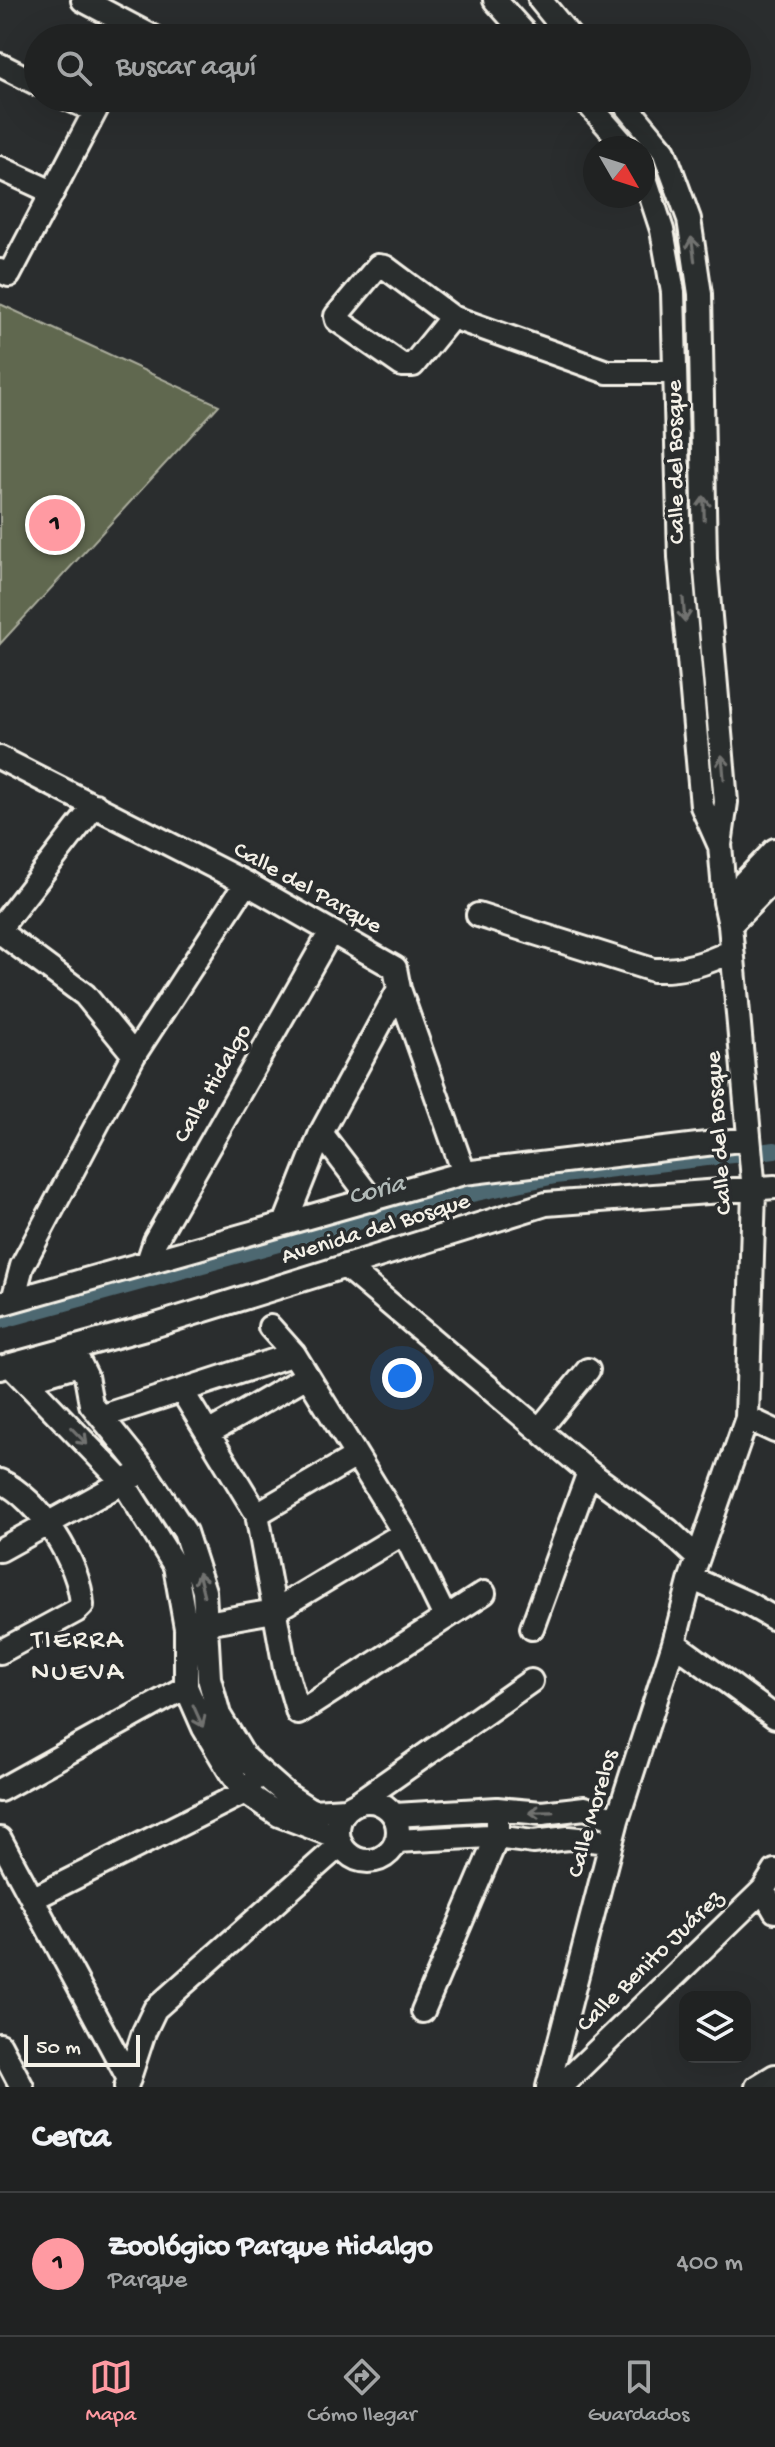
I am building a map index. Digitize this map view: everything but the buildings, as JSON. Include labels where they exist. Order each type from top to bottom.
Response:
[{"type":"street","points":[[83,0],[123,24]]},
{"type":"street","points":[[495,0],[516,24]]},
{"type":"street","points":[[540,0],[560,24]]},
{"type":"street","points":[[0,65],[24,77]]},
{"type":"street","points":[[0,271],[9,275],[94,112]]},
{"type":"street","points":[[595,112],[616,136]]},
{"type":"street","name":"Calle del Bosque","points":[[632,112],[664,151],[689,219],[700,294],[705,559],[726,802],[720,845],[756,1167],[747,1418]]},
{"type":"street","points":[[0,168],[52,192]]},
{"type":"street","name":"Calle del Bosque","points":[[655,208],[673,292],[680,557],[702,806],[720,845]]},
{"type":"street","points":[[452,317],[413,365],[402,365],[337,320],[336,316],[378,266],[385,267],[452,317],[607,372],[675,372]]},
{"type":"street","name":"Calle del Parque","points":[[0,758],[246,883],[395,968],[399,989],[464,1173]]},
{"type":"street","points":[[95,805],[0,930],[85,995],[134,1055]]},
{"type":"street","points":[[730,925],[765,879],[775,850]]},
{"type":"street","points":[[725,902],[765,879]]},
{"type":"street","points":[[6,1302],[134,1055],[246,883]]},
{"type":"street","points":[[478,915],[653,970],[676,971],[699,966],[732,951]]},
{"type":"street","name":"Calle Hidalgo","points":[[148,1262],[155,1241],[330,933]]},
{"type":"street","points":[[286,1221],[321,1133],[399,989]]},
{"type":"street","points":[[321,1133],[372,1200]]},
{"type":"street","points":[[6,1302],[464,1173],[756,1167]]},
{"type":"street","name":"Avenida del Bosque","points":[[12,1371],[76,1356],[345,1266],[546,1204],[756,1167]]},
{"type":"street","points":[[345,1266],[589,1472],[668,1530],[695,1568],[775,1619]]},
{"type":"street","points":[[270,1327],[294,1354],[404,1533],[445,1617]]},
{"type":"street","points":[[103,1416],[294,1354]]},
{"type":"street","points":[[12,1371],[123,1482],[175,1566],[196,1624],[219,1715],[245,1758],[312,1811],[380,1802],[395,1815],[399,1834],[391,1853],[373,1862],[354,1859],[338,1841],[279,1815],[245,1792],[204,1728],[186,1687],[196,1624],[204,1591],[185,1532],[145,1471],[91,1404],[86,1376],[76,1356]]},
{"type":"street","points":[[539,1430],[588,1370]]},
{"type":"street","points":[[208,1433],[307,1376]]},
{"type":"street","points":[[182,1391],[257,1514],[274,1611],[298,1713],[484,1593]]},
{"type":"street","points":[[747,1418],[775,1431]]},
{"type":"street","name":"Calle Morelos","points":[[548,2087],[614,1831],[695,1568],[747,1418]]},
{"type":"street","points":[[257,1514],[356,1456]]},
{"type":"street","points":[[0,1550],[145,1471]]},
{"type":"street","points":[[532,1628],[589,1472]]},
{"type":"street","points":[[0,1481],[11,1486],[50,1523],[73,1570],[82,1605],[0,1652]]},
{"type":"street","points":[[196,1624],[274,1611],[404,1533]]},
{"type":"street","points":[[674,1643],[775,1717]]},
{"type":"street","points":[[127,2083],[155,2009],[338,1841],[338,1824],[353,1805],[531,1681]]},
{"type":"street","points":[[0,1790],[186,1687]]},
{"type":"street","points":[[32,1899],[245,1792],[259,1772]]},
{"type":"street","points":[[395,1815],[497,1809],[542,1813],[585,1808],[614,1831]]},
{"type":"street","points":[[423,2011],[497,1837],[497,1809]]},
{"type":"street","points":[[396,1841],[497,1837],[533,1842],[614,1831]]},
{"type":"street","points":[[0,1839],[127,2083]]},
{"type":"street","points":[[769,1880],[775,1911]]},
{"type":"street","name":"Calle Benito Juárez","points":[[560,2087],[769,1880]]},
{"type":"street","points":[[2,2054],[22,2087]]},
{"type":"street","points":[[757,2087],[775,2076]]},
{"type":"green space","points":[[0,304],[219,405],[0,644]]},
{"type":"waterway","name":"Coria","points":[[0,1321],[416,1206],[555,1176],[775,1150]]},
{"type":"place","name":"Zoológico Parque Hidalgo","points":[[55,525]]},
{"type":"district","name":"TIERRA NUEVA","points":[[78,1657]]}]
